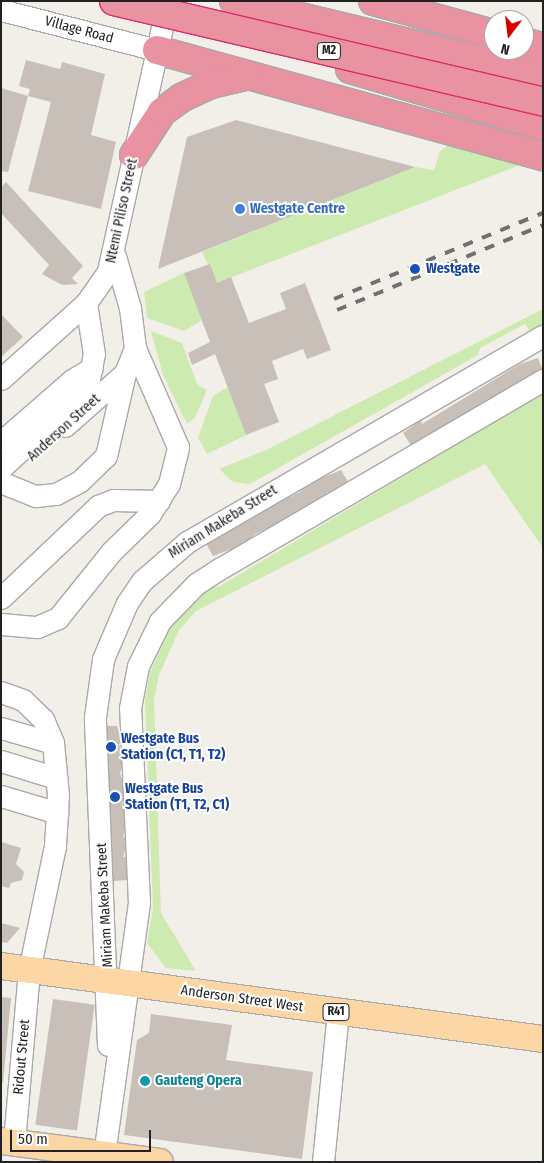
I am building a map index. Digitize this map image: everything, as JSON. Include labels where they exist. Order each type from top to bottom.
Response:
[{"type":"highway","name":"M2","points":[[114,1],[543,102]]},
{"type":"highway","name":"M2","points":[[234,1],[543,75]]},
{"type":"highway","points":[[373,1],[484,31]]},
{"type":"highway","points":[[246,31],[306,55],[543,126]]},
{"type":"highway","points":[[157,50],[543,156]]},
{"type":"highway","points":[[134,155],[162,112],[181,98],[211,84],[246,75]]},
{"type":"main road","name":"Anderson Street West","points":[[1,966],[338,1013],[543,1039]]},
{"type":"main road","points":[[8,1142],[103,1158],[160,1162]]},
{"type":"street","name":"Ntemi Piliso Street","points":[[1,379],[86,303],[115,256],[134,155],[168,1]]},
{"type":"street","name":"Village Road","points":[[1,10],[157,50]]},
{"type":"street","name":"Anderson Street","points":[[2,479],[48,496],[79,482],[110,445],[125,373],[135,348],[130,308],[115,256]]},
{"type":"street","points":[[1,442],[72,380],[93,368],[93,336],[86,303]]},
{"type":"street","name":"Miriam Makeba Street","points":[[119,981],[95,717],[98,683],[113,629],[142,581],[186,542],[232,513],[543,336]]},
{"type":"street","points":[[1,624],[37,627],[58,618],[159,501],[175,469],[178,447],[135,348]]},
{"type":"street","name":"Anderson Street","points":[[2,479],[60,414],[93,368]]},
{"type":"street","name":"Anderson Street","points":[[2,479],[125,373]]},
{"type":"street","name":"Miriam Makeba Street","points":[[103,1158],[119,981],[139,903],[130,708],[138,666],[160,621],[196,584],[221,568],[543,380]]},
{"type":"street","points":[[1,598],[98,506],[113,500],[159,501]]},
{"type":"street","points":[[1,692],[34,708],[52,743]]},
{"type":"street","points":[[1,700],[34,708]]},
{"type":"street","points":[[1,728],[52,743]]},
{"type":"street","name":"Ridout Street","points":[[8,1142],[29,970],[58,813],[52,743]]},
{"type":"street","points":[[1,761],[56,778]]},
{"type":"street","points":[[1,796],[58,813]]},
{"type":"street","points":[[323,1162],[338,1013]]},
{"type":"green space","points":[[543,81],[543,156],[217,283],[202,252],[415,167],[434,170],[440,151]]},
{"type":"green space","points":[[184,273],[202,320],[184,331],[147,318],[144,292]]},
{"type":"green space","points":[[543,309],[543,327],[531,333],[525,324],[480,348],[478,355],[250,484],[233,482],[219,469],[266,450]]},
{"type":"green space","points":[[151,331],[182,343],[197,384],[207,390],[195,418],[187,424],[163,375]]},
{"type":"green space","points":[[228,387],[246,435],[207,454],[198,438],[213,396]]},
{"type":"green space","points":[[543,393],[543,548],[485,464],[196,611],[179,630],[159,675],[154,700],[161,913],[196,971],[166,968],[147,943],[153,910],[145,700],[150,673],[171,625],[200,592],[220,586]]},
{"type":"building","points":[[26,60],[60,69],[62,62],[105,74],[91,135],[116,142],[101,209],[28,191],[51,102],[28,96],[30,89],[19,86]]},
{"type":"building","points":[[1,88],[28,96],[8,172],[1,171]]},
{"type":"building","name":"Westgate Centre","points":[[236,120],[415,167],[158,269],[187,137]]},
{"type":"building","points":[[6,182],[83,266],[72,278],[78,284],[62,285],[42,274],[49,265],[1,213],[1,187]]},
{"type":"building","points":[[210,264],[217,283],[231,277],[249,323],[286,309],[280,293],[305,283],[331,350],[307,359],[303,349],[272,361],[278,379],[264,384],[279,422],[246,435],[215,354],[192,365],[188,353],[210,342],[184,273]]},
{"type":"building","points":[[1,314],[23,337],[1,357]]},
{"type":"building","points":[[538,358],[543,371],[412,447],[403,433],[421,420],[422,424],[520,364]]},
{"type":"building","points":[[341,470],[348,482],[329,497],[328,492],[314,507],[311,502],[298,515],[255,534],[245,544],[213,556],[207,545],[219,533],[221,537],[235,524],[302,491],[300,487]]},
{"type":"building","name":"Westgate Bus Station (T1, T2, C1)","points":[[105,726],[117,726],[123,744],[119,744],[125,761],[120,773],[126,790],[122,805],[127,819],[123,837],[129,836],[123,857],[130,857],[128,880],[113,881],[107,859],[106,838],[111,837],[105,819]]},
{"type":"building","points":[[1,842],[21,848],[16,864],[24,872],[22,880],[11,883],[9,888],[1,886]]},
{"type":"building","points":[[1,923],[20,928],[7,943],[1,942]]},
{"type":"building","points":[[1,997],[11,998],[3,1083],[1,1083]]},
{"type":"building","points":[[53,999],[95,1005],[77,1131],[35,1125]]},
{"type":"building","points":[[151,1014],[232,1025],[226,1060],[313,1072],[302,1159],[124,1135],[137,1040],[149,1033]]},
{"type":"railway","points":[[334,299],[543,213]]},
{"type":"railway","points":[[337,310],[543,225]]},
{"type":"place","name":"Westgate Centre","points":[[240,209]]},
{"type":"place","name":"Westgate","points":[[415,269]]},
{"type":"place","name":"Westgate Bus Station (C1, T1, T2)","points":[[111,747]]},
{"type":"place","name":"Westgate Bus Station (T1, T2, C1)","points":[[115,797]]},
{"type":"place","name":"Gauteng Opera","points":[[145,1081]]}]
